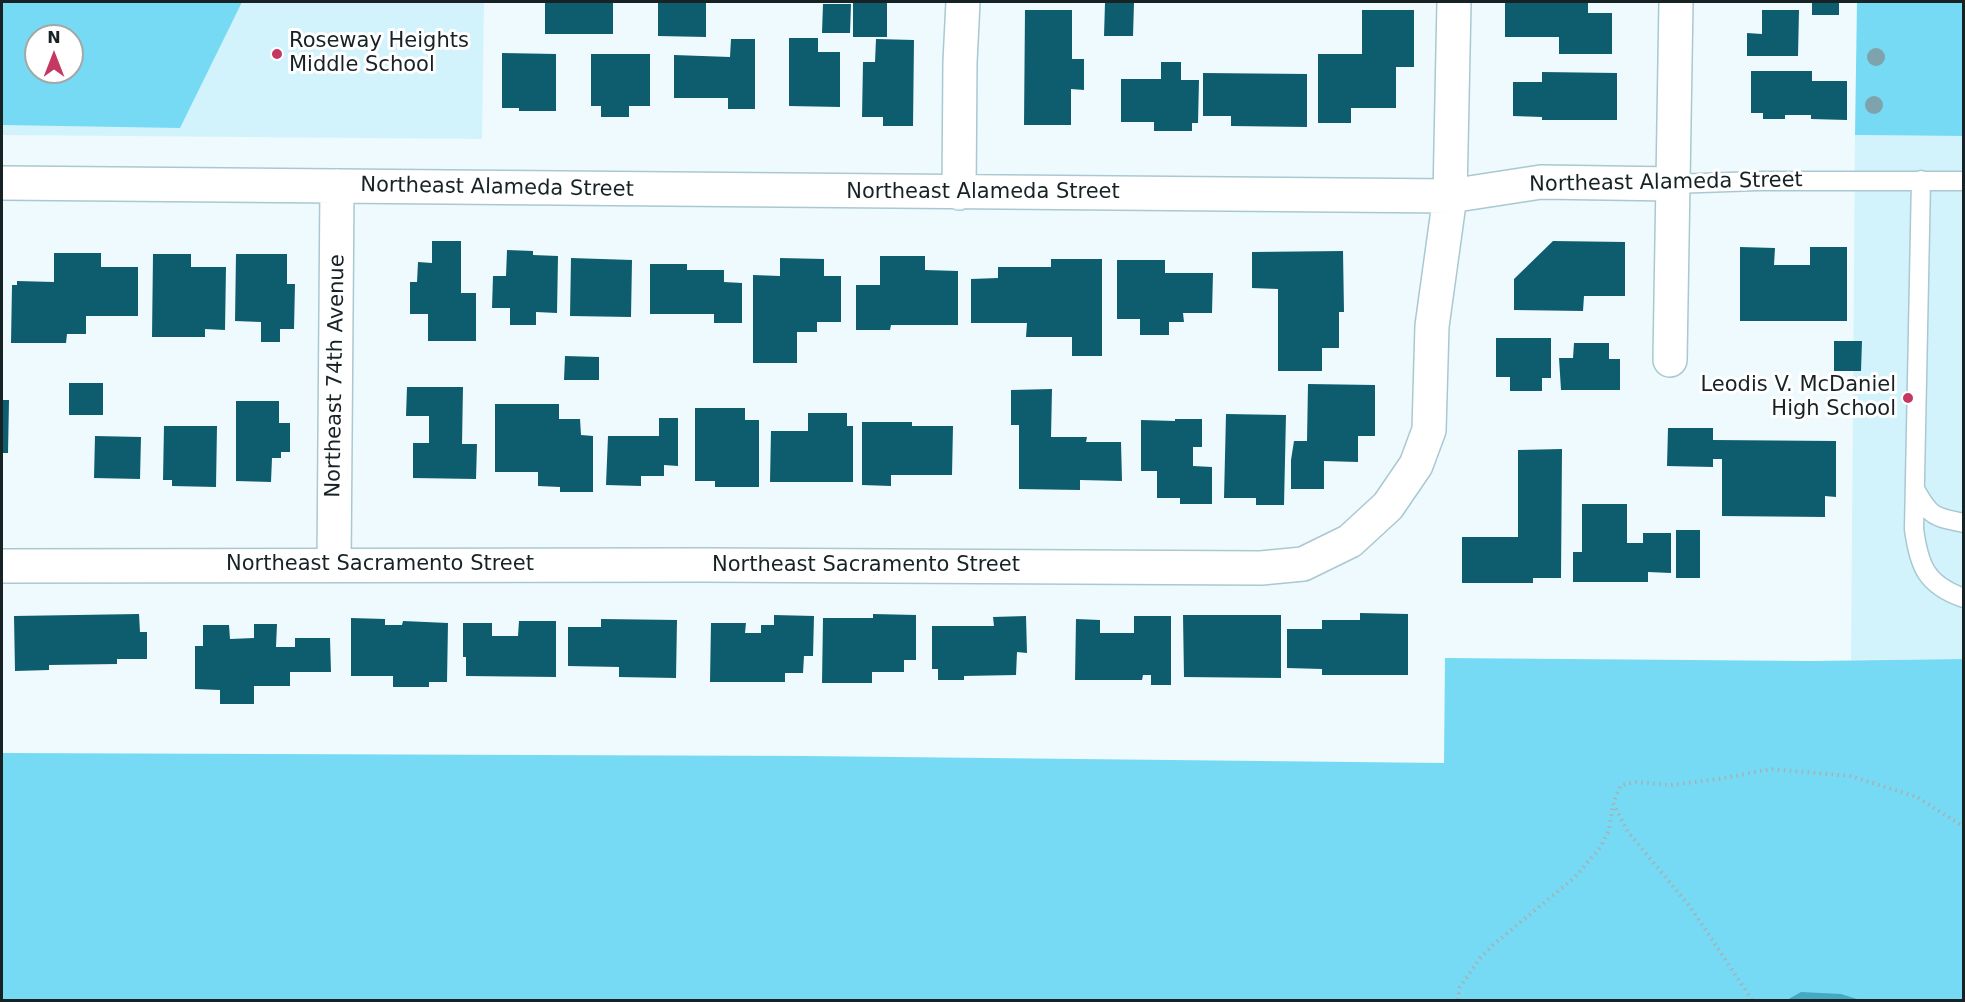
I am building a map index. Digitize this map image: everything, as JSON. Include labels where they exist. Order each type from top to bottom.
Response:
[{"type":"street","points":[[959,193],[963,2]]},
{"type":"street","name":"Northeast Sacramento Street","points":[[2,566],[1261,568],[1303,564],[1350,541],[1388,506],[1416,465],[1429,430],[1432,326],[1450,196],[1454,2]]},
{"type":"street","points":[[1670,360],[1676,2]]},
{"type":"street","name":"Northeast Alameda Street","points":[[2,183],[1450,196],[1541,182],[1673,184]]},
{"type":"street","name":"Northeast 74th Avenue","points":[[334,565],[337,186]]},
{"type":"lane","points":[[1921,180],[1914,529],[1918,557],[1934,583],[1964,598]]},
{"type":"lane","name":"Northeast Alameda Street","points":[[1673,184],[1757,181],[1964,181]]},
{"type":"lane","points":[[1914,489],[1926,509],[1939,519],[1964,523]]},
{"type":"path","points":[[1458,1000],[1460,987],[1480,958],[1574,878],[1600,848],[1609,830],[1613,803],[1621,785],[1637,782],[1671,785],[1770,769],[1850,776],[1917,797],[1964,827]]},
{"type":"path","points":[[1613,803],[1628,832],[1691,909],[1752,1000]]},
{"type":"shaded area","name":"Roseway Heights Middle School","points":[[2,2],[484,2],[482,139],[2,135]]},
{"type":"shaded area","points":[[2,2],[242,2],[180,128],[2,125]]},
{"type":"shaded area","points":[[1857,2],[1963,2],[1963,136],[1855,135]]},
{"type":"shaded area","name":"Leodis V. McDaniel High School","points":[[1855,135],[1963,136],[1963,659],[1851,660]]},
{"type":"shaded area","points":[[1445,658],[1811,661],[1963,659],[1963,1000],[2,1000],[2,753],[806,756],[1444,763]]},
{"type":"shaded area","points":[[1801,992],[1841,994],[1860,1000],[1787,1000]]},
{"type":"building","points":[[545,2],[613,3],[613,34],[545,34]]},
{"type":"building","points":[[658,2],[706,2],[706,37],[658,36]]},
{"type":"building","points":[[853,2],[887,2],[887,37],[853,37]]},
{"type":"building","points":[[1812,2],[1839,2],[1839,15],[1812,15]]},
{"type":"building","points":[[1105,3],[1134,3],[1133,36],[1104,36]]},
{"type":"building","points":[[1505,3],[1588,3],[1588,13],[1612,13],[1612,54],[1559,54],[1559,37],[1505,37]]},
{"type":"building","points":[[823,4],[851,4],[850,33],[822,33]]},
{"type":"building","points":[[1025,10],[1072,10],[1072,59],[1084,59],[1084,90],[1071,89],[1071,125],[1024,125]]},
{"type":"building","points":[[1362,10],[1414,10],[1414,67],[1396,67],[1396,108],[1351,108],[1351,123],[1318,123],[1318,54],[1362,54]]},
{"type":"building","points":[[1762,10],[1799,10],[1798,56],[1747,56],[1747,33],[1762,34]]},
{"type":"building","points":[[789,38],[818,38],[818,52],[840,52],[840,107],[789,106]]},
{"type":"building","points":[[731,39],[755,39],[755,109],[728,109],[728,98],[674,98],[674,55],[730,57]]},
{"type":"building","points":[[876,39],[914,40],[913,126],[883,126],[883,117],[862,117],[863,62],[875,62]]},
{"type":"building","points":[[502,53],[556,54],[556,111],[519,111],[519,108],[502,108]]},
{"type":"building","points":[[591,54],[650,54],[650,106],[629,106],[629,117],[601,117],[601,106],[591,106]]},
{"type":"building","points":[[1161,62],[1181,62],[1181,80],[1199,80],[1198,123],[1192,123],[1192,131],[1154,131],[1154,122],[1121,122],[1121,79],[1161,79]]},
{"type":"building","points":[[1751,71],[1812,71],[1812,81],[1847,81],[1847,120],[1811,119],[1811,115],[1785,115],[1785,119],[1763,119],[1763,113],[1751,113]]},
{"type":"building","points":[[1542,72],[1617,73],[1617,120],[1542,120],[1542,117],[1513,116],[1513,82],[1542,82]]},
{"type":"building","points":[[1203,73],[1307,74],[1307,127],[1231,126],[1231,116],[1203,116]]},
{"type":"building","points":[[432,241],[461,241],[461,293],[476,293],[476,341],[428,341],[428,314],[410,314],[410,282],[417,282],[418,262],[432,263]]},
{"type":"building","points":[[1553,241],[1625,242],[1625,296],[1584,296],[1583,311],[1514,310],[1514,279]]},
{"type":"building","points":[[1740,247],[1775,248],[1774,265],[1810,265],[1810,247],[1847,247],[1847,321],[1740,321]]},
{"type":"building","points":[[507,250],[533,251],[533,255],[558,256],[557,313],[536,312],[536,325],[510,325],[510,308],[492,308],[493,276],[506,276]]},
{"type":"building","points":[[1343,251],[1344,312],[1339,312],[1339,348],[1322,348],[1322,371],[1278,371],[1278,289],[1252,288],[1252,252]]},
{"type":"building","points":[[54,253],[101,253],[101,267],[138,267],[138,316],[86,316],[86,334],[67,334],[66,343],[11,343],[12,285],[17,285],[17,281],[54,282]]},
{"type":"building","points":[[153,254],[191,254],[191,267],[226,267],[225,330],[205,329],[205,337],[152,337]]},
{"type":"building","points":[[236,254],[287,254],[287,284],[295,284],[294,329],[280,329],[280,342],[261,342],[261,322],[235,321]]},
{"type":"building","points":[[880,256],[925,256],[925,270],[958,271],[958,325],[891,325],[890,330],[856,330],[856,285],[880,285]]},
{"type":"building","points":[[571,258],[632,260],[631,317],[570,316]]},
{"type":"building","points":[[780,258],[824,259],[824,276],[841,276],[841,322],[817,322],[817,332],[797,332],[797,363],[753,363],[753,275],[780,276]]},
{"type":"building","points":[[1051,259],[1102,259],[1102,356],[1072,356],[1072,337],[1026,337],[1027,323],[971,323],[971,279],[998,278],[998,267],[1051,267]]},
{"type":"building","points":[[1117,260],[1165,260],[1165,273],[1213,273],[1212,313],[1183,313],[1184,322],[1169,322],[1169,335],[1140,335],[1140,319],[1117,319]]},
{"type":"building","points":[[650,264],[687,264],[687,270],[724,270],[724,282],[742,283],[742,323],[714,323],[714,314],[650,314]]},
{"type":"building","points":[[1496,338],[1551,338],[1551,378],[1542,378],[1542,391],[1510,391],[1510,377],[1496,377]]},
{"type":"building","points":[[1834,341],[1862,341],[1861,371],[1834,371]]},
{"type":"building","points":[[1574,343],[1609,343],[1609,359],[1620,359],[1620,390],[1561,390],[1559,358],[1573,358]]},
{"type":"building","points":[[565,356],[599,357],[599,380],[564,380]]},
{"type":"building","points":[[69,383],[103,383],[103,415],[69,415]]},
{"type":"building","points":[[1308,384],[1375,385],[1375,436],[1358,436],[1358,462],[1324,461],[1324,489],[1291,489],[1291,460],[1294,441],[1307,441]]},
{"type":"building","points":[[407,387],[463,387],[462,444],[477,444],[476,479],[413,478],[413,443],[429,443],[429,416],[406,416]]},
{"type":"building","points":[[1052,389],[1051,437],[1087,437],[1086,442],[1121,442],[1122,481],[1080,480],[1080,490],[1019,489],[1019,425],[1011,425],[1011,390]]},
{"type":"building","points":[[2,400],[9,400],[8,453],[2,453]]},
{"type":"building","points":[[236,401],[279,401],[279,423],[290,423],[290,452],[281,452],[281,458],[272,458],[271,482],[236,481]]},
{"type":"building","points":[[495,404],[559,404],[559,419],[580,419],[581,435],[593,436],[593,492],[560,492],[560,487],[538,486],[538,472],[495,472]]},
{"type":"building","points":[[695,408],[745,408],[745,420],[759,420],[759,487],[715,487],[715,481],[695,481]]},
{"type":"building","points":[[808,413],[847,413],[847,426],[853,426],[853,482],[770,482],[771,431],[808,431]]},
{"type":"building","points":[[1226,414],[1286,415],[1284,505],[1256,505],[1256,498],[1224,498]]},
{"type":"building","points":[[659,418],[678,418],[678,466],[664,465],[664,476],[641,476],[641,486],[606,485],[608,436],[659,436]]},
{"type":"building","points":[[1175,419],[1202,419],[1202,447],[1193,447],[1193,466],[1212,467],[1212,504],[1180,504],[1180,498],[1157,498],[1157,471],[1141,471],[1141,420],[1175,421]]},
{"type":"building","points":[[862,422],[912,422],[912,426],[953,426],[952,475],[891,475],[891,486],[862,485]]},
{"type":"building","points":[[164,426],[217,426],[216,487],[172,486],[172,480],[163,480]]},
{"type":"building","points":[[1668,428],[1713,428],[1713,440],[1836,441],[1836,497],[1825,496],[1825,517],[1722,516],[1722,459],[1713,459],[1713,467],[1667,466]]},
{"type":"building","points":[[95,436],[141,437],[140,479],[94,478]]},
{"type":"building","points":[[1562,449],[1561,578],[1533,578],[1533,583],[1462,583],[1462,537],[1518,537],[1518,450]]},
{"type":"building","points":[[1582,504],[1627,504],[1627,543],[1643,543],[1643,533],[1671,533],[1671,573],[1648,572],[1648,582],[1573,582],[1573,552],[1582,552]]},
{"type":"building","points":[[1676,530],[1700,530],[1700,578],[1676,578]]},
{"type":"building","points":[[1360,613],[1408,614],[1408,675],[1322,675],[1322,669],[1287,668],[1287,629],[1322,629],[1322,620],[1360,620]]},
{"type":"building","points":[[139,614],[140,632],[147,632],[147,659],[117,659],[117,664],[49,665],[49,670],[15,671],[14,616]]},
{"type":"building","points":[[873,614],[916,615],[916,660],[904,660],[904,672],[872,672],[872,683],[822,683],[823,618],[873,618]]},
{"type":"building","points":[[774,615],[814,616],[813,656],[804,656],[803,673],[785,673],[785,682],[710,682],[711,623],[746,623],[745,633],[761,633],[761,625],[774,625]]},
{"type":"building","points":[[1183,615],[1281,615],[1281,678],[1184,677]]},
{"type":"building","points":[[1026,616],[1027,653],[1017,652],[1016,675],[964,676],[964,680],[938,680],[938,669],[932,669],[932,626],[994,626],[993,617]]},
{"type":"building","points":[[1134,616],[1171,616],[1171,685],[1151,685],[1151,675],[1143,675],[1142,680],[1075,680],[1076,619],[1100,620],[1100,633],[1134,633]]},
{"type":"building","points":[[351,618],[385,619],[385,625],[402,625],[403,621],[448,623],[447,682],[429,682],[429,687],[393,687],[393,676],[351,676]]},
{"type":"building","points":[[601,619],[677,620],[676,678],[619,677],[619,667],[568,666],[568,627],[601,627]]},
{"type":"building","points":[[519,621],[556,621],[556,677],[466,676],[466,657],[463,657],[463,623],[492,623],[492,636],[518,636]]},
{"type":"building","points":[[254,624],[277,624],[276,647],[295,647],[295,638],[330,638],[331,672],[290,672],[290,686],[254,686],[254,704],[220,704],[220,690],[195,689],[195,646],[203,646],[203,625],[229,625],[230,639],[254,638]]},
{"type":"place","name":"Roseway Heights Middle School","points":[[277,54]]},
{"type":"place","name":"Leodis V. McDaniel High School","points":[[1908,398]]}]
